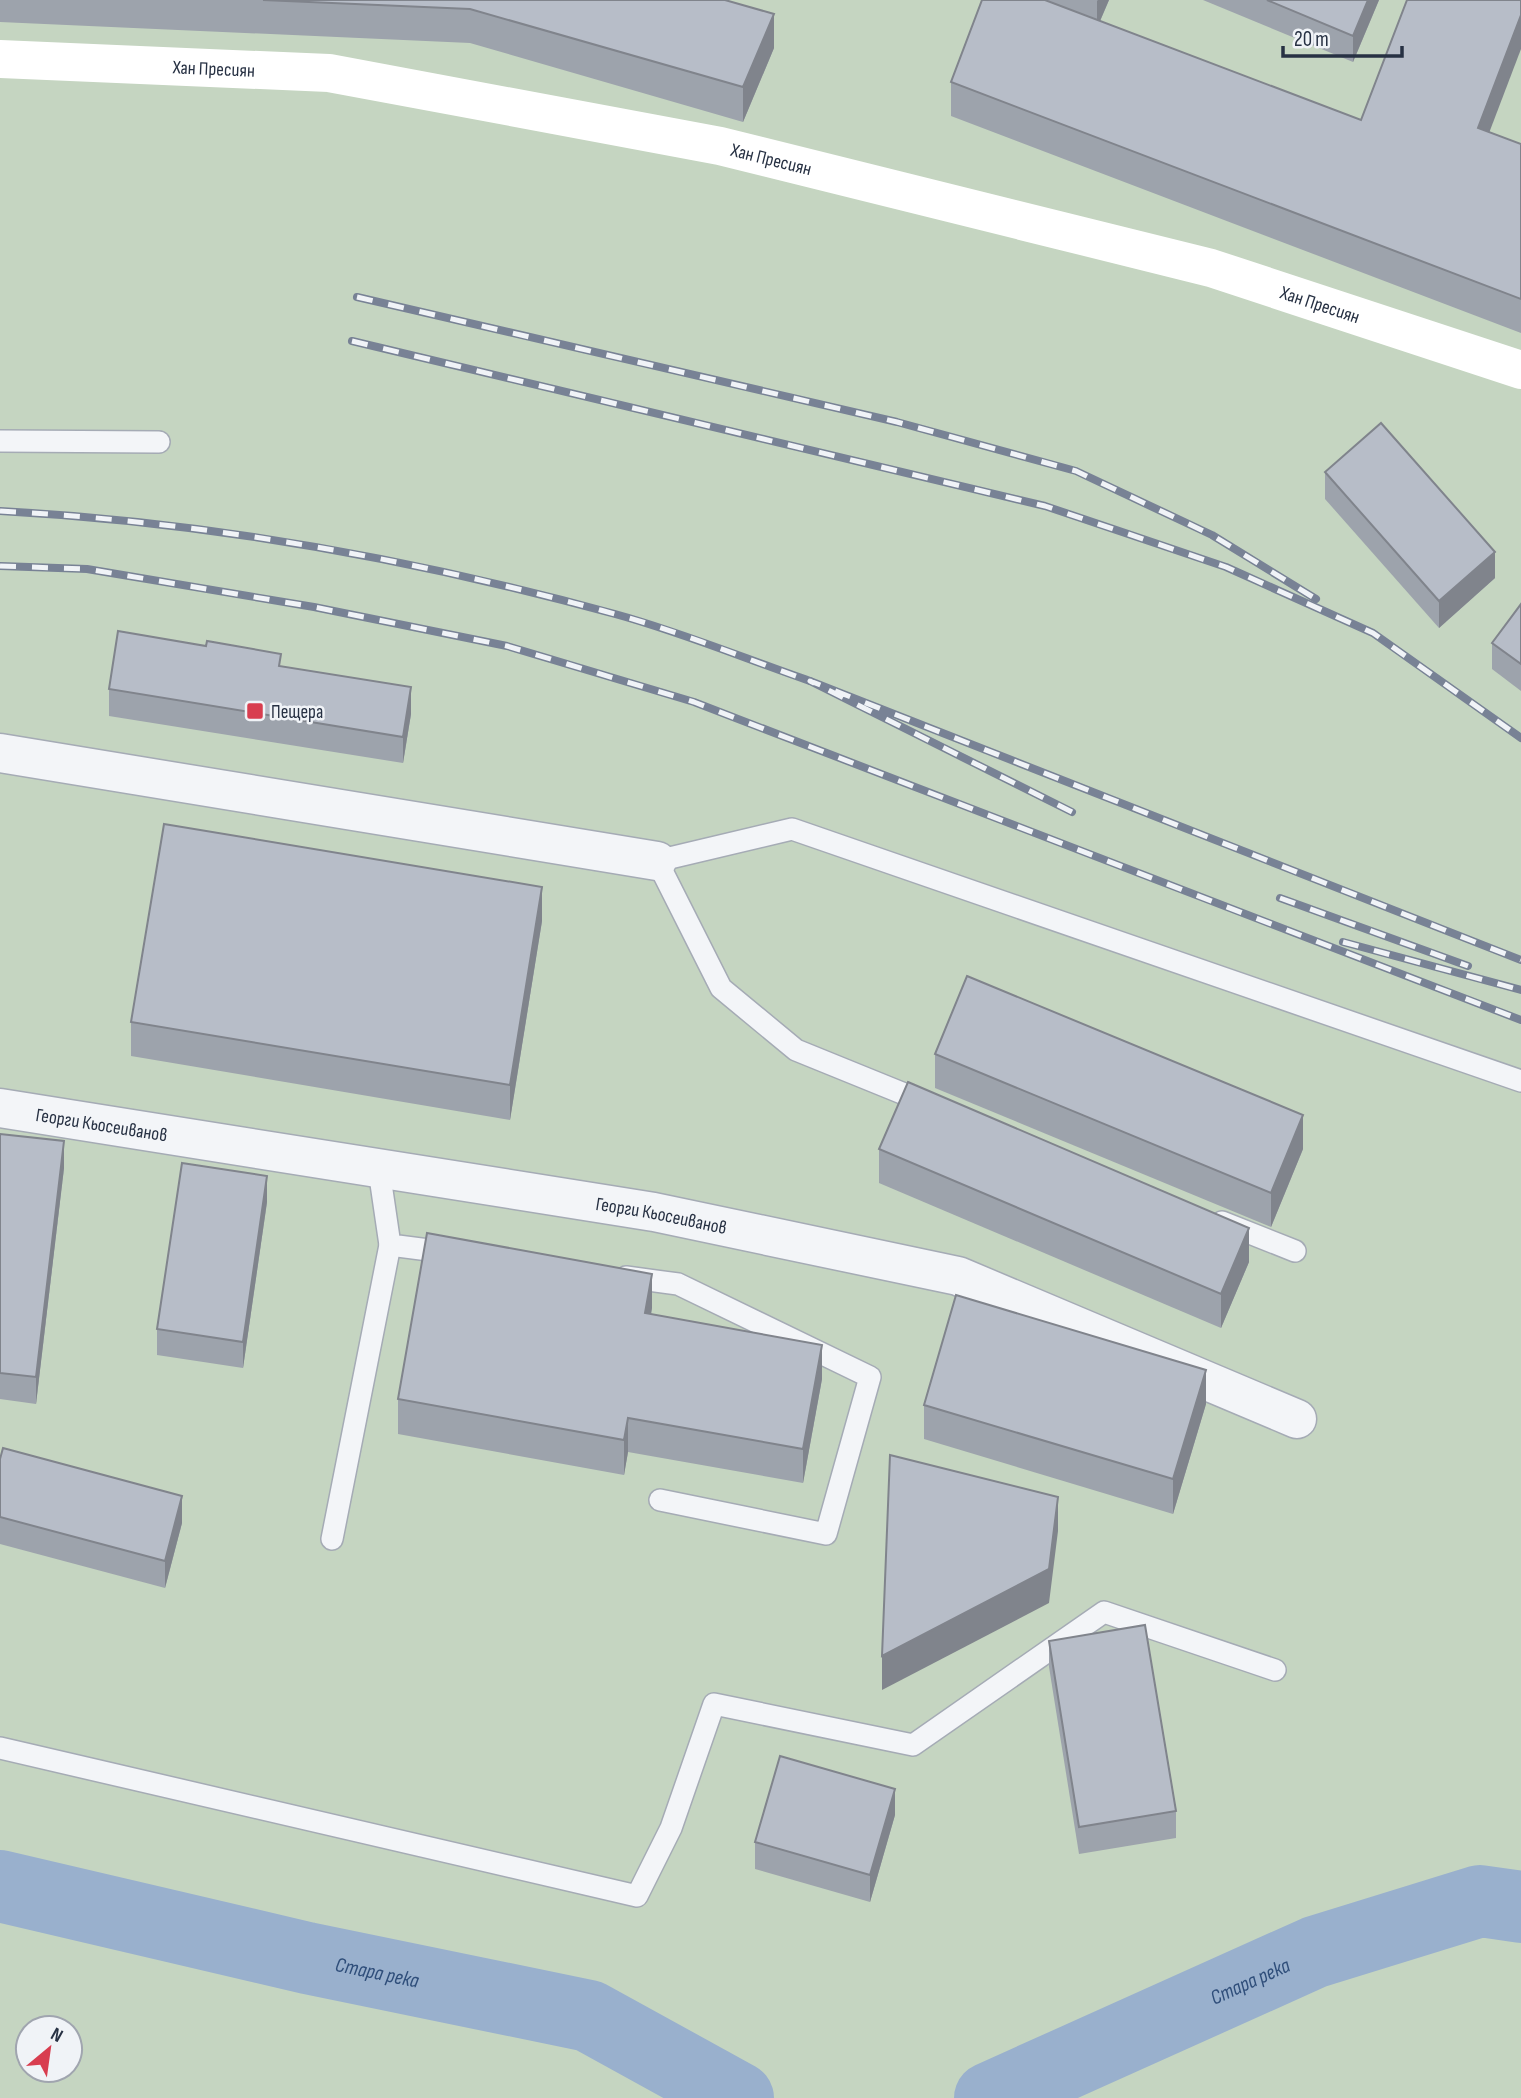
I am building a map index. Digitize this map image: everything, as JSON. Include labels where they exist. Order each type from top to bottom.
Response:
[{"type":"street","name":"Хан Пресиян","points":[[0,59],[329,73],[720,146],[1211,268],[1521,370]]},
{"type":"street","points":[[0,753],[657,861]]},
{"type":"street","name":"Георги Кьосеиванов","points":[[0,1108],[654,1212],[958,1276],[1297,1419]]},
{"type":"lane","points":[[0,441],[159,442]]},
{"type":"lane","points":[[950,1112],[796,1050],[722,988],[657,861],[792,829],[1521,1081]]},
{"type":"lane","points":[[332,1539],[390,1245],[379,1170]]},
{"type":"lane","points":[[1205,1215],[1294,1251]]},
{"type":"lane","points":[[390,1245],[472,1256]]},
{"type":"lane","points":[[609,1275],[678,1284],[870,1377],[826,1534],[660,1500]]},
{"type":"lane","points":[[0,1748],[637,1896],[671,1828],[714,1704],[913,1745],[1104,1612],[1275,1670]]},
{"type":"green space","points":[[0,0],[1521,0],[1521,2098],[0,2098]]},
{"type":"building","points":[[263,0],[725,0],[774,14],[743,87],[470,9]]},
{"type":"building","points":[[982,0],[1045,0],[1361,120],[1407,0],[1521,0],[1521,15],[1478,128],[1521,144],[1521,299],[951,82]]},
{"type":"building","points":[[1267,0],[1368,0],[1353,36]]},
{"type":"building","points":[[1381,423],[1495,552],[1439,601],[1325,472]]},
{"type":"building","points":[[1521,604],[1521,664],[1492,643]]},
{"type":"building","points":[[118,631],[206,646],[207,641],[281,654],[279,666],[411,687],[403,737],[109,689]]},
{"type":"building","points":[[164,824],[542,887],[510,1085],[131,1022]]},
{"type":"building","points":[[967,976],[1303,1115],[1271,1193],[935,1054]]},
{"type":"building","points":[[908,1082],[1249,1228],[1221,1294],[879,1149]]},
{"type":"building","points":[[0,1134],[64,1141],[36,1377],[0,1373]]},
{"type":"building","points":[[182,1163],[267,1176],[243,1342],[157,1329]]},
{"type":"building","points":[[427,1233],[652,1274],[645,1313],[822,1345],[803,1449],[628,1418],[624,1440],[398,1399]]},
{"type":"building","points":[[956,1295],[1206,1370],[1173,1479],[924,1405]]},
{"type":"building","points":[[3,1448],[182,1496],[165,1561],[0,1517],[0,1459]]},
{"type":"building","points":[[890,1455],[1058,1497],[1049,1569],[882,1656]]},
{"type":"building","points":[[1145,1625],[1176,1811],[1079,1827],[1049,1641]]},
{"type":"building","points":[[780,1756],[895,1789],[870,1875],[755,1842]]},
{"type":"waterway","name":"Стара река","points":[[0,1886],[307,1958],[589,2016],[738,2098]]},
{"type":"waterway","name":"Стара река","points":[[990,2098],[1315,1952],[1480,1901],[1521,1907]]},
{"type":"railway","points":[[357,297],[897,422],[1076,471],[1212,535],[1316,599]]},
{"type":"railway","points":[[352,341],[1045,506],[1226,567],[1373,633],[1521,738]]},
{"type":"railway","points":[[0,511],[156,524],[387,560],[539,594],[640,621],[810,681]]},
{"type":"railway","points":[[0,566],[87,569],[314,607],[507,646],[694,702],[1521,1020]]},
{"type":"railway","points":[[1072,812],[810,681],[1521,960]]},
{"type":"railway","points":[[1280,898],[1468,966]]},
{"type":"railway","points":[[1343,942],[1521,990]]},
{"type":"place","name":"Пещера","points":[[255,711]]}]
